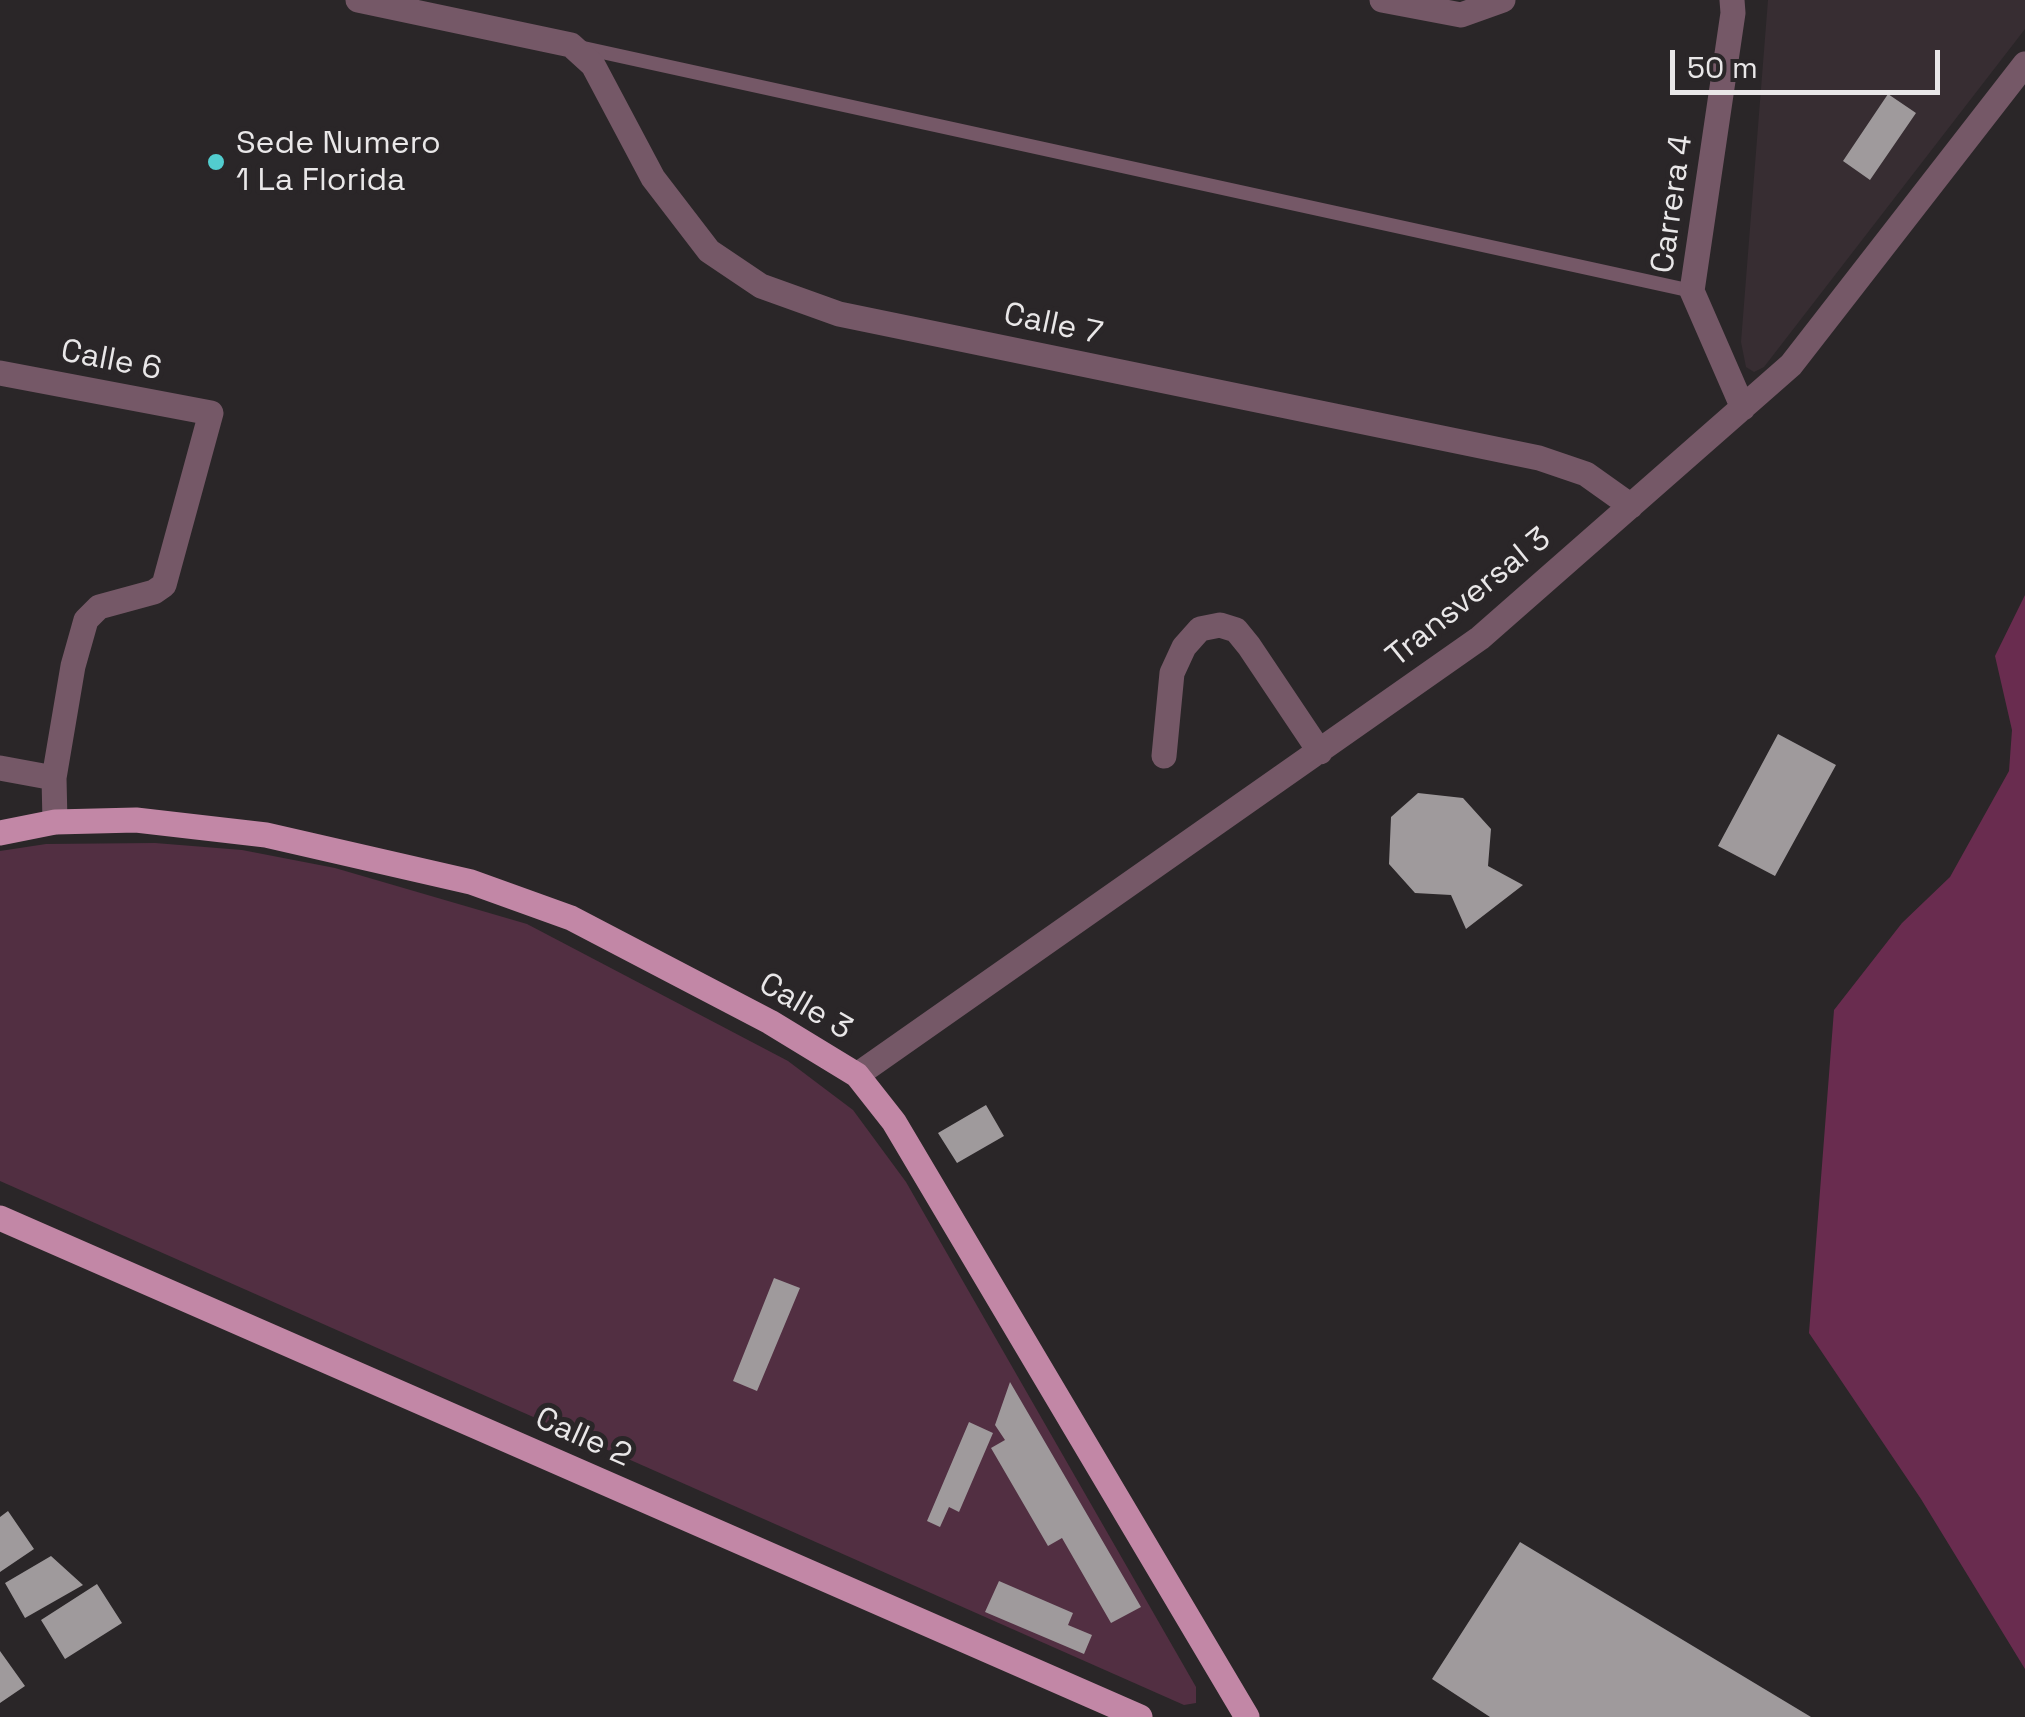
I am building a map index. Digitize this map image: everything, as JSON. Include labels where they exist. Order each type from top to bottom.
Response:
[{"type":"main road","name":"Calle 3","points":[[0,833],[55,822],[136,820],[266,835],[471,882],[571,918],[770,1022],[857,1075],[894,1122],[1247,1717]]},
{"type":"main road","name":"Calle 2","points":[[0,1218],[1140,1717]]},
{"type":"street","points":[[358,0],[571,46]]},
{"type":"street","points":[[1382,0],[1461,15],[1502,0]]},
{"type":"street","name":"Carrera 4","points":[[1732,0],[1734,13],[1692,291],[1743,408]]},
{"type":"street","name":"Calle 7","points":[[571,46],[593,65],[653,178],[709,251],[761,286],[839,314],[1539,458],[1586,474],[1631,506]]},
{"type":"street","name":"Transversal 3","points":[[857,1075],[1480,638],[1791,365],[2025,64]]},
{"type":"street","name":"Calle 6","points":[[0,373],[210,413],[164,585],[154,592],[99,608],[86,620],[73,666],[54,778]]},
{"type":"street","points":[[1164,756],[1172,673],[1184,648],[1200,629],[1220,624],[1236,630],[1249,646],[1320,752]]},
{"type":"street","points":[[0,768],[54,778],[55,822]]},
{"type":"lane","points":[[571,46],[1692,291]]},
{"type":"shaded area","points":[[1768,0],[2025,0],[2025,29],[1764,367],[1754,372],[1746,367],[1741,342]]},
{"type":"shaded area","points":[[2025,595],[2025,1669],[1921,1499],[1809,1333],[1834,1010],[1902,923],[1950,877],[2009,771],[2012,730],[1995,656]]},
{"type":"shaded area","points":[[155,843],[242,850],[335,868],[527,924],[788,1061],[853,1110],[906,1182],[1196,1687],[1196,1703],[1184,1705],[0,1181],[0,851],[46,844]]},
{"type":"building","points":[[1888,94],[1916,113],[1870,180],[1843,161]]},
{"type":"building","points":[[1778,734],[1836,765],[1775,876],[1718,846]]},
{"type":"building","points":[[1418,793],[1463,798],[1491,829],[1488,866],[1523,885],[1466,929],[1451,895],[1415,893],[1389,864],[1391,817]]},
{"type":"building","points":[[986,1105],[1004,1136],[957,1163],[938,1133]]},
{"type":"building","points":[[774,1278],[800,1288],[757,1391],[733,1381]]},
{"type":"building","points":[[1010,1382],[1141,1607],[1111,1623],[1062,1538],[1048,1546],[991,1448],[1005,1440],[995,1425]]},
{"type":"building","points":[[969,1422],[993,1433],[959,1512],[949,1507],[940,1527],[927,1521]]},
{"type":"building","points":[[8,1511],[34,1549],[0,1572],[0,1517]]},
{"type":"building","points":[[1520,1542],[1811,1717],[1490,1717],[1432,1679]]},
{"type":"building","points":[[51,1556],[83,1585],[25,1618],[5,1583]]},
{"type":"building","points":[[999,1581],[1073,1613],[1068,1625],[1092,1635],[1084,1654],[985,1612]]},
{"type":"building","points":[[97,1584],[122,1623],[65,1659],[41,1620]]},
{"type":"building","points":[[0,1651],[25,1686],[0,1703]]},
{"type":"place","name":"Sede Numero 1 La Florida","points":[[216,162]]}]
